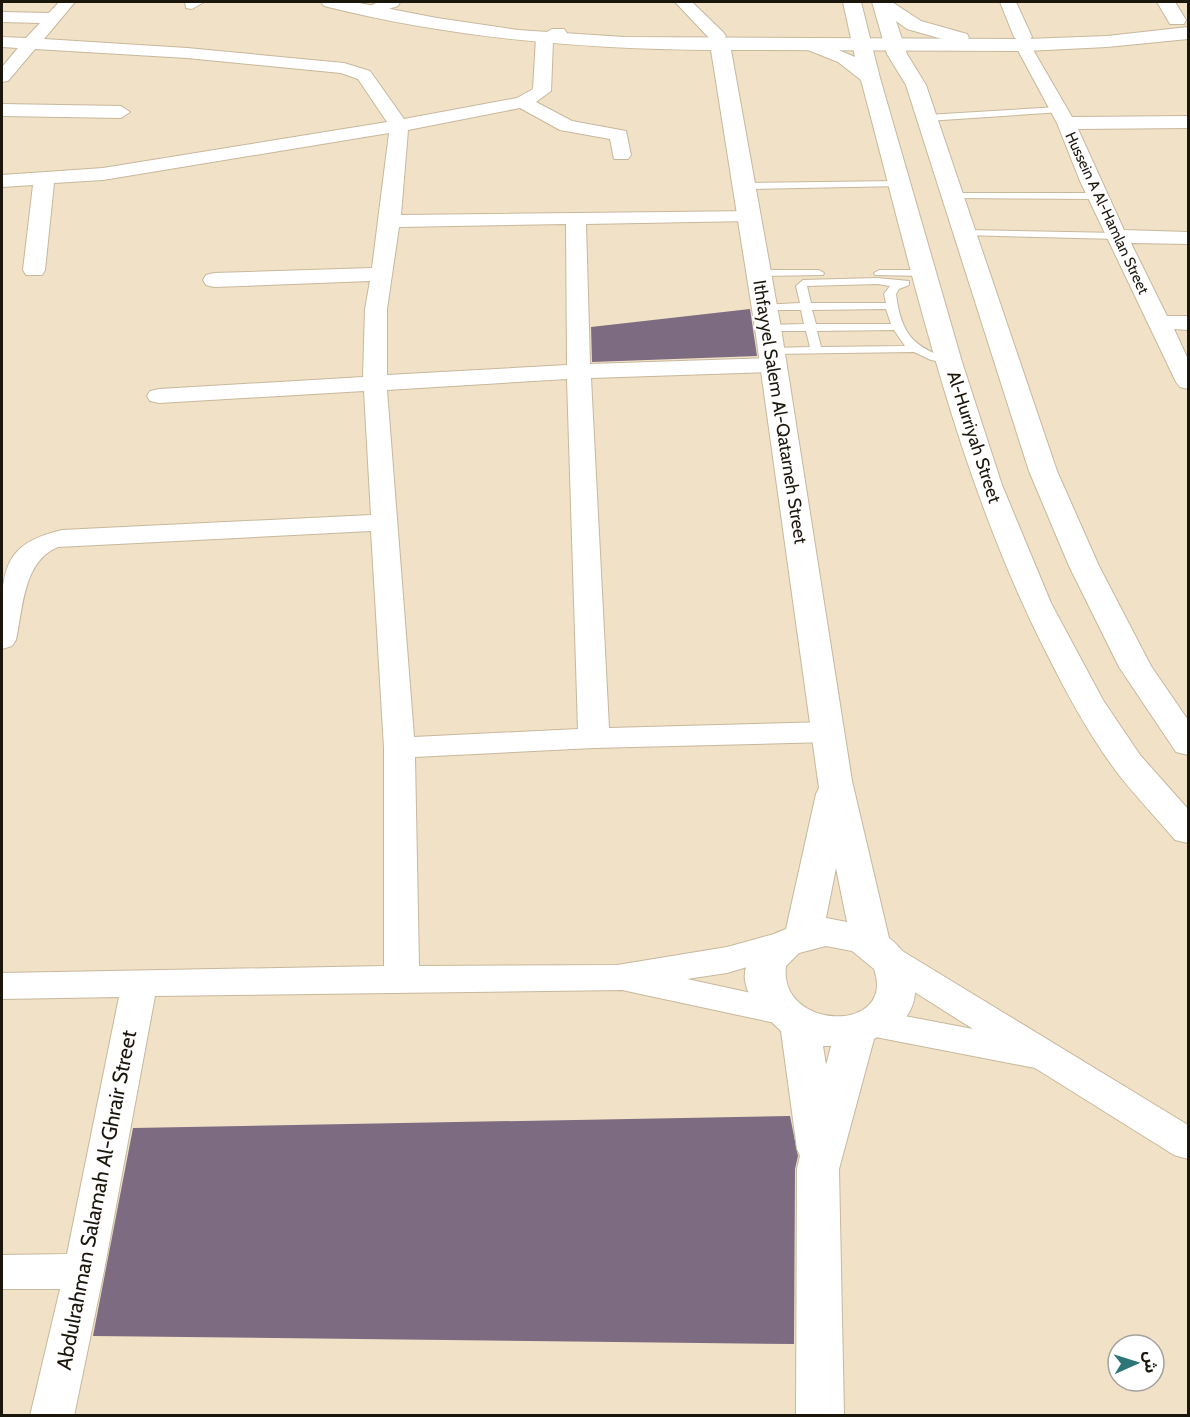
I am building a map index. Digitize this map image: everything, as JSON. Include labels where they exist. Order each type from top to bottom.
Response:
[{"type":"main road","points":[[330,2],[377,5],[483,31],[551,36],[812,41],[858,25]]},
{"type":"main road","points":[[881,2],[914,25],[961,42]]},
{"type":"main road","points":[[881,2],[893,41],[916,85],[1043,471],[1084,567],[1135,667],[1188,744]]},
{"type":"main road","points":[[812,41],[844,26],[858,25],[893,41],[1127,40],[1183,21],[1166,2]]},
{"type":"main road","name":"Al-Hurriyah Street","points":[[858,25],[899,184],[917,278],[949,362],[988,485],[1036,603],[1086,701],[1128,763],[1188,831]]},
{"type":"main road","name":"Ithfayyel Salem Al-Qatarneh Street","points":[[718,40],[750,215],[835,781],[879,951]]},
{"type":"main road","points":[[812,41],[845,58],[870,78]]},
{"type":"main road","points":[[916,85],[917,70],[924,62],[961,42]]},
{"type":"main road","name":"Ithfayyel Salem Al-Qatarneh Street","points":[[794,939],[835,781]]},
{"type":"main road","points":[[826,932],[850,935],[879,951],[897,975],[898,994],[890,1011],[865,1027],[828,1031],[790,1017],[767,993],[764,974],[770,957],[794,939],[826,932]]},
{"type":"main road","points":[[790,1017],[820,1159],[820,1416]]},
{"type":"main road","points":[[820,1159],[865,1027]]},
{"type":"street","points":[[2,77],[50,18],[67,2]]},
{"type":"street","points":[[684,2],[718,40]]},
{"type":"street","name":"Hussein A Al-Hamlan Street","points":[[1008,2],[1024,41],[1188,382]]},
{"type":"street","points":[[2,17],[50,18]]},
{"type":"street","points":[[2,181],[44,180],[125,171],[399,126],[523,102],[542,91],[551,36]]},
{"type":"street","points":[[2,42],[187,53],[345,68],[364,75],[399,126],[390,221],[376,309],[375,383],[399,748],[402,979]]},
{"type":"street","points":[[523,102],[567,126],[619,135],[621,155]]},
{"type":"street","points":[[2,110],[122,112]]},
{"type":"street","points":[[1062,117],[1188,122]]},
{"type":"street","points":[[34,270],[44,180]]},
{"type":"street","points":[[390,221],[750,215]]},
{"type":"street","points":[[576,218],[575,283],[594,738]]},
{"type":"street","points":[[1117,236],[1188,238]]},
{"type":"street","points":[[214,280],[381,274]]},
{"type":"street","points":[[1158,322],[1188,323]]},
{"type":"street","points":[[159,396],[579,371],[769,338]]},
{"type":"street","points":[[2,640],[21,568],[27,555],[42,543],[74,538],[385,522]]},
{"type":"street","points":[[399,748],[594,738],[828,732]]},
{"type":"street","points":[[2,986],[617,978],[727,960],[794,939]]},
{"type":"street","points":[[879,951],[1188,1144]]},
{"type":"street","points":[[617,978],[790,1017]]},
{"type":"street","name":"Abdulrahman Salamah Al-Ghrair Street","points":[[52,1416],[84,1271],[139,985]]},
{"type":"street","points":[[865,1027],[1052,1057]]},
{"type":"street","points":[[2,1272],[84,1271]]},
{"type":"lane","points":[[927,118],[1062,117]]},
{"type":"lane","points":[[745,186],[899,184]]},
{"type":"lane","points":[[954,196],[1098,196]]},
{"type":"lane","points":[[966,232],[1117,236]]},
{"type":"lane","points":[[759,273],[917,278]]},
{"type":"lane","points":[[917,278],[891,290],[892,306],[898,327],[904,341],[914,349],[949,362]]},
{"type":"lane","points":[[816,350],[801,286],[806,281],[878,281],[917,278]]},
{"type":"lane","points":[[769,338],[806,307],[892,306]]},
{"type":"lane","points":[[769,338],[810,328],[898,327]]},
{"type":"lane","points":[[769,338],[816,350],[914,349]]},
{"type":"building","points":[[750,309],[757,356],[592,362],[591,327]]},
{"type":"building","points":[[790,1116],[798,1156],[795,1169],[794,1344],[93,1336],[133,1128]]}]
